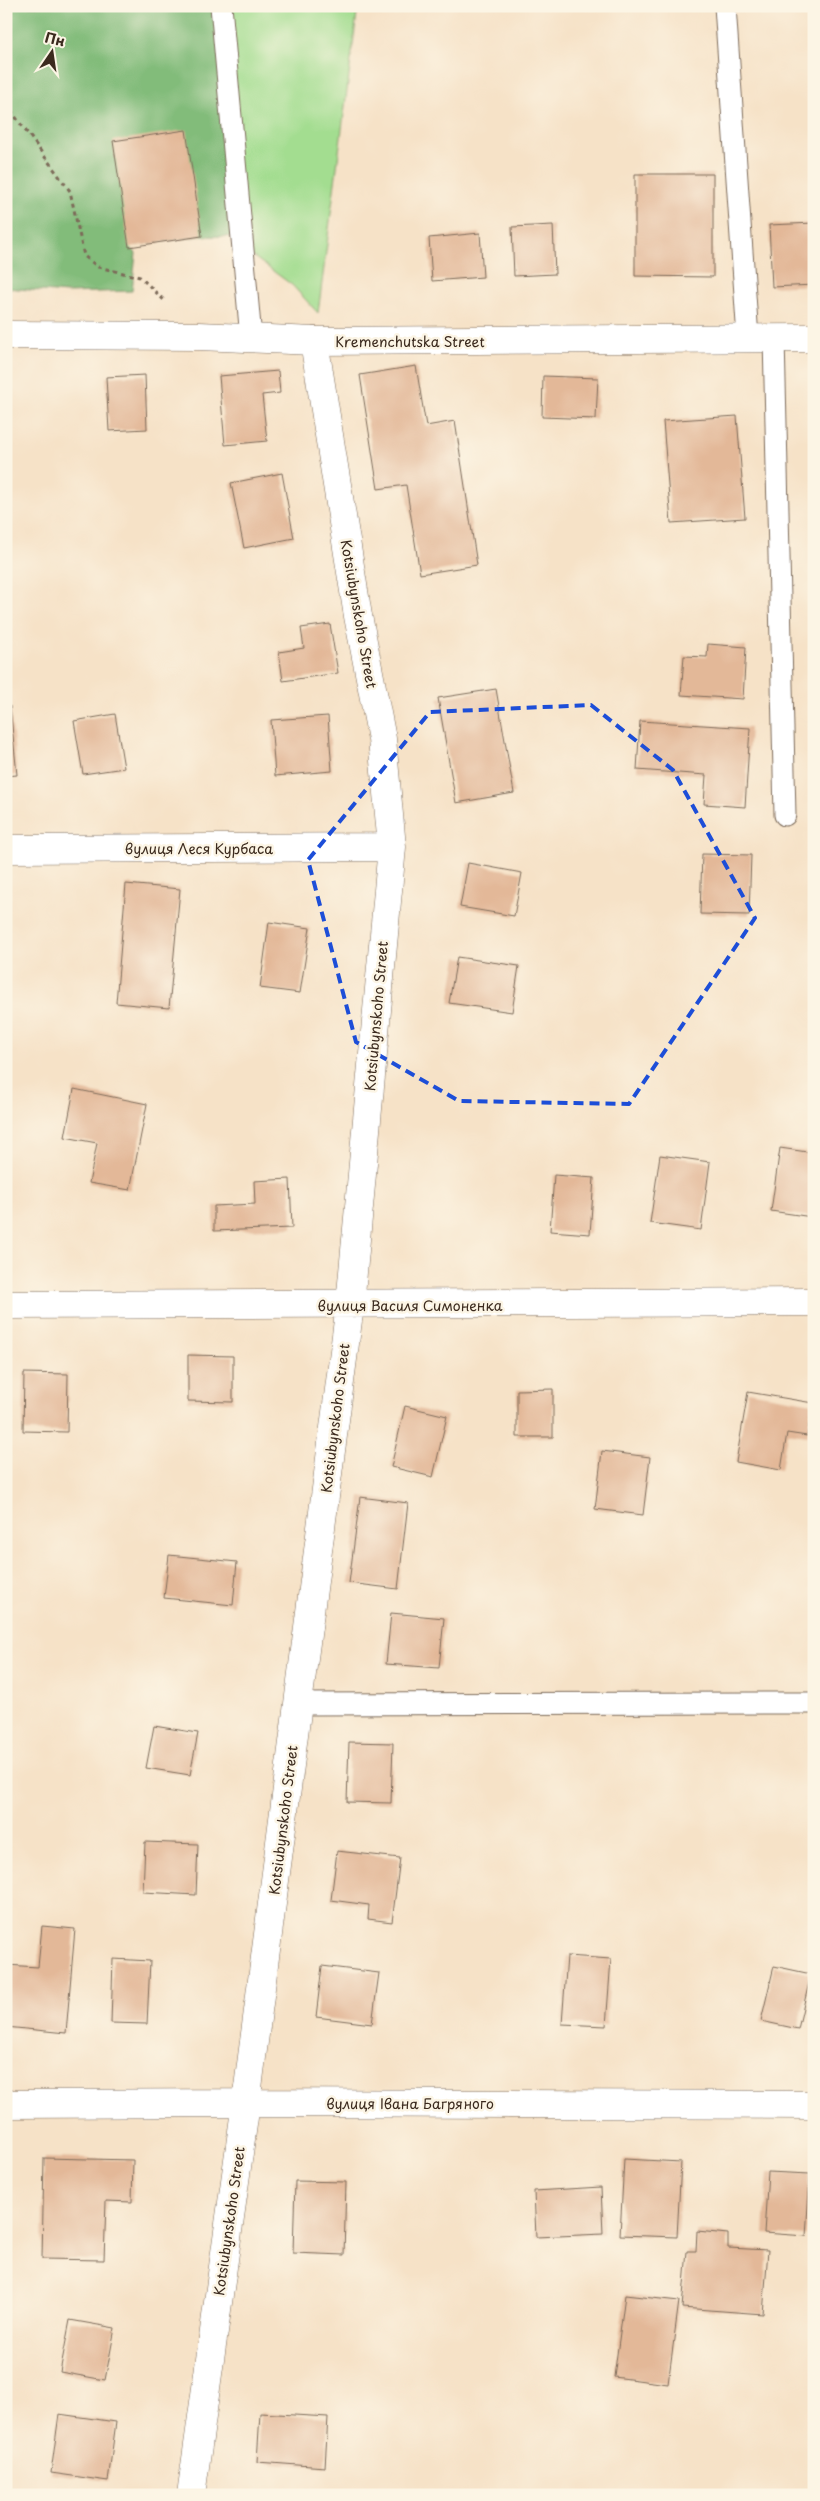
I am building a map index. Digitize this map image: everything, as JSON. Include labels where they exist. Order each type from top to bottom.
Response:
[{"type":"street","name":"Kremenchutska Street","points":[[6,335],[200,336],[314,342],[814,338]]},
{"type":"street","name":"Kotsiubynskoho Street","points":[[191,2495],[246,2103],[350,1305],[392,847],[382,739],[358,616],[314,342]]},
{"type":"street","name":"вулиця Леся Курбаса","points":[[6,849],[392,847]]},
{"type":"street","name":"вулиця Василя Симоненка","points":[[6,1305],[814,1302]]},
{"type":"street","name":"вулиця Івана Багряного","points":[[6,2104],[814,2105]]},
{"type":"lane","points":[[221,6],[251,338]]},
{"type":"lane","points":[[725,6],[761,338],[785,815]]},
{"type":"lane","points":[[298,1704],[814,1703]]},
{"type":"path","points":[[6,104],[70,191],[84,256],[98,267],[140,277],[200,336]]},
{"type":"highlighted area","points":[[591,705],[673,770],[755,918],[629,1104],[459,1101],[356,1042],[308,860],[430,712]]},
{"type":"green space","points":[[6,6],[221,6],[242,237],[202,236],[129,246],[136,253],[132,291],[67,293],[6,288]]},
{"type":"green space","points":[[221,6],[358,6],[318,313],[292,285],[243,249]]},
{"type":"building","points":[[186,130],[202,236],[129,247],[113,141]]},
{"type":"building","points":[[635,174],[713,174],[713,277],[635,276]]},
{"type":"building","points":[[814,223],[814,285],[772,287],[769,225]]},
{"type":"building","points":[[553,225],[555,274],[514,276],[512,227]]},
{"type":"building","points":[[480,233],[483,277],[432,281],[429,238]]},
{"type":"building","points":[[416,366],[426,426],[455,421],[477,565],[420,574],[406,485],[378,489],[360,375]]},
{"type":"building","points":[[278,371],[280,393],[262,395],[267,441],[225,445],[219,376]]},
{"type":"building","points":[[145,375],[147,429],[109,431],[106,377]]},
{"type":"building","points":[[543,376],[598,378],[596,419],[542,417]]},
{"type":"building","points":[[737,416],[745,518],[671,523],[663,421]]},
{"type":"building","points":[[282,473],[294,538],[244,548],[231,483]]},
{"type":"building","points":[[330,624],[338,673],[283,681],[279,652],[304,648],[301,628]]},
{"type":"building","points":[[708,644],[746,647],[743,699],[681,695],[684,656],[707,657]]},
{"type":"building","points":[[496,689],[514,793],[456,803],[438,698]]},
{"type":"building","points":[[6,706],[10,706],[17,775],[6,776]]},
{"type":"building","points":[[115,714],[124,768],[83,774],[74,721]]},
{"type":"building","points":[[328,716],[332,771],[275,776],[271,720]]},
{"type":"building","points":[[640,721],[750,728],[745,807],[704,804],[706,775],[637,770]]},
{"type":"building","points":[[702,854],[751,855],[749,915],[700,914]]},
{"type":"building","points":[[468,863],[522,873],[514,916],[460,907]]},
{"type":"building","points":[[126,884],[180,889],[169,1008],[116,1003]]},
{"type":"building","points":[[269,922],[310,928],[300,993],[260,988]]},
{"type":"building","points":[[457,957],[519,966],[512,1012],[449,1003]]},
{"type":"building","points":[[74,1089],[147,1104],[130,1190],[89,1183],[97,1143],[65,1137]]},
{"type":"building","points":[[780,1148],[814,1153],[812,1217],[771,1211]]},
{"type":"building","points":[[660,1155],[710,1162],[701,1230],[650,1223]]},
{"type":"building","points":[[554,1175],[594,1178],[590,1234],[550,1231]]},
{"type":"building","points":[[290,1179],[292,1228],[214,1231],[214,1206],[255,1204],[254,1181]]},
{"type":"building","points":[[188,1355],[233,1356],[233,1402],[188,1401]]},
{"type":"building","points":[[24,1373],[68,1374],[67,1432],[23,1431]]},
{"type":"building","points":[[553,1389],[553,1437],[517,1437],[517,1390]]},
{"type":"building","points":[[748,1392],[813,1403],[807,1436],[787,1433],[781,1470],[736,1462]]},
{"type":"building","points":[[405,1406],[447,1416],[433,1477],[391,1467]]},
{"type":"building","points":[[602,1451],[650,1457],[643,1515],[595,1509]]},
{"type":"building","points":[[360,1497],[408,1503],[398,1589],[349,1583]]},
{"type":"building","points":[[169,1555],[237,1562],[233,1605],[164,1598]]},
{"type":"building","points":[[391,1613],[444,1618],[439,1668],[386,1664]]},
{"type":"building","points":[[154,1726],[198,1733],[190,1775],[146,1768]]},
{"type":"building","points":[[349,1742],[393,1743],[391,1803],[347,1802]]},
{"type":"building","points":[[145,1842],[198,1844],[196,1895],[143,1892]]},
{"type":"building","points":[[337,1851],[400,1858],[392,1922],[368,1919],[369,1905],[331,1900]]},
{"type":"building","points":[[42,1926],[75,1929],[66,2033],[6,2027],[6,1965],[38,1967]]},
{"type":"building","points":[[567,1956],[611,1959],[606,2026],[562,2024]]},
{"type":"building","points":[[113,1959],[150,1961],[147,2024],[111,2023]]},
{"type":"building","points":[[322,1966],[379,1973],[372,2024],[316,2017]]},
{"type":"building","points":[[774,1966],[811,1974],[798,2029],[761,2021]]},
{"type":"building","points":[[44,2158],[133,2160],[132,2202],[106,2201],[104,2260],[42,2259]]},
{"type":"building","points":[[624,2159],[681,2162],[677,2237],[620,2235]]},
{"type":"building","points":[[768,2172],[810,2174],[806,2236],[764,2233]]},
{"type":"building","points":[[295,2181],[346,2182],[344,2255],[293,2253]]},
{"type":"building","points":[[601,2187],[603,2234],[536,2237],[534,2191]]},
{"type":"building","points":[[697,2231],[728,2234],[728,2248],[768,2250],[763,2314],[682,2308],[687,2251],[696,2251]]},
{"type":"building","points":[[625,2295],[679,2301],[668,2384],[614,2377]]},
{"type":"building","points":[[70,2320],[115,2328],[105,2380],[60,2372]]},
{"type":"building","points":[[260,2413],[328,2417],[325,2467],[257,2462]]},
{"type":"building","points":[[59,2414],[116,2422],[108,2481],[51,2473]]}]
